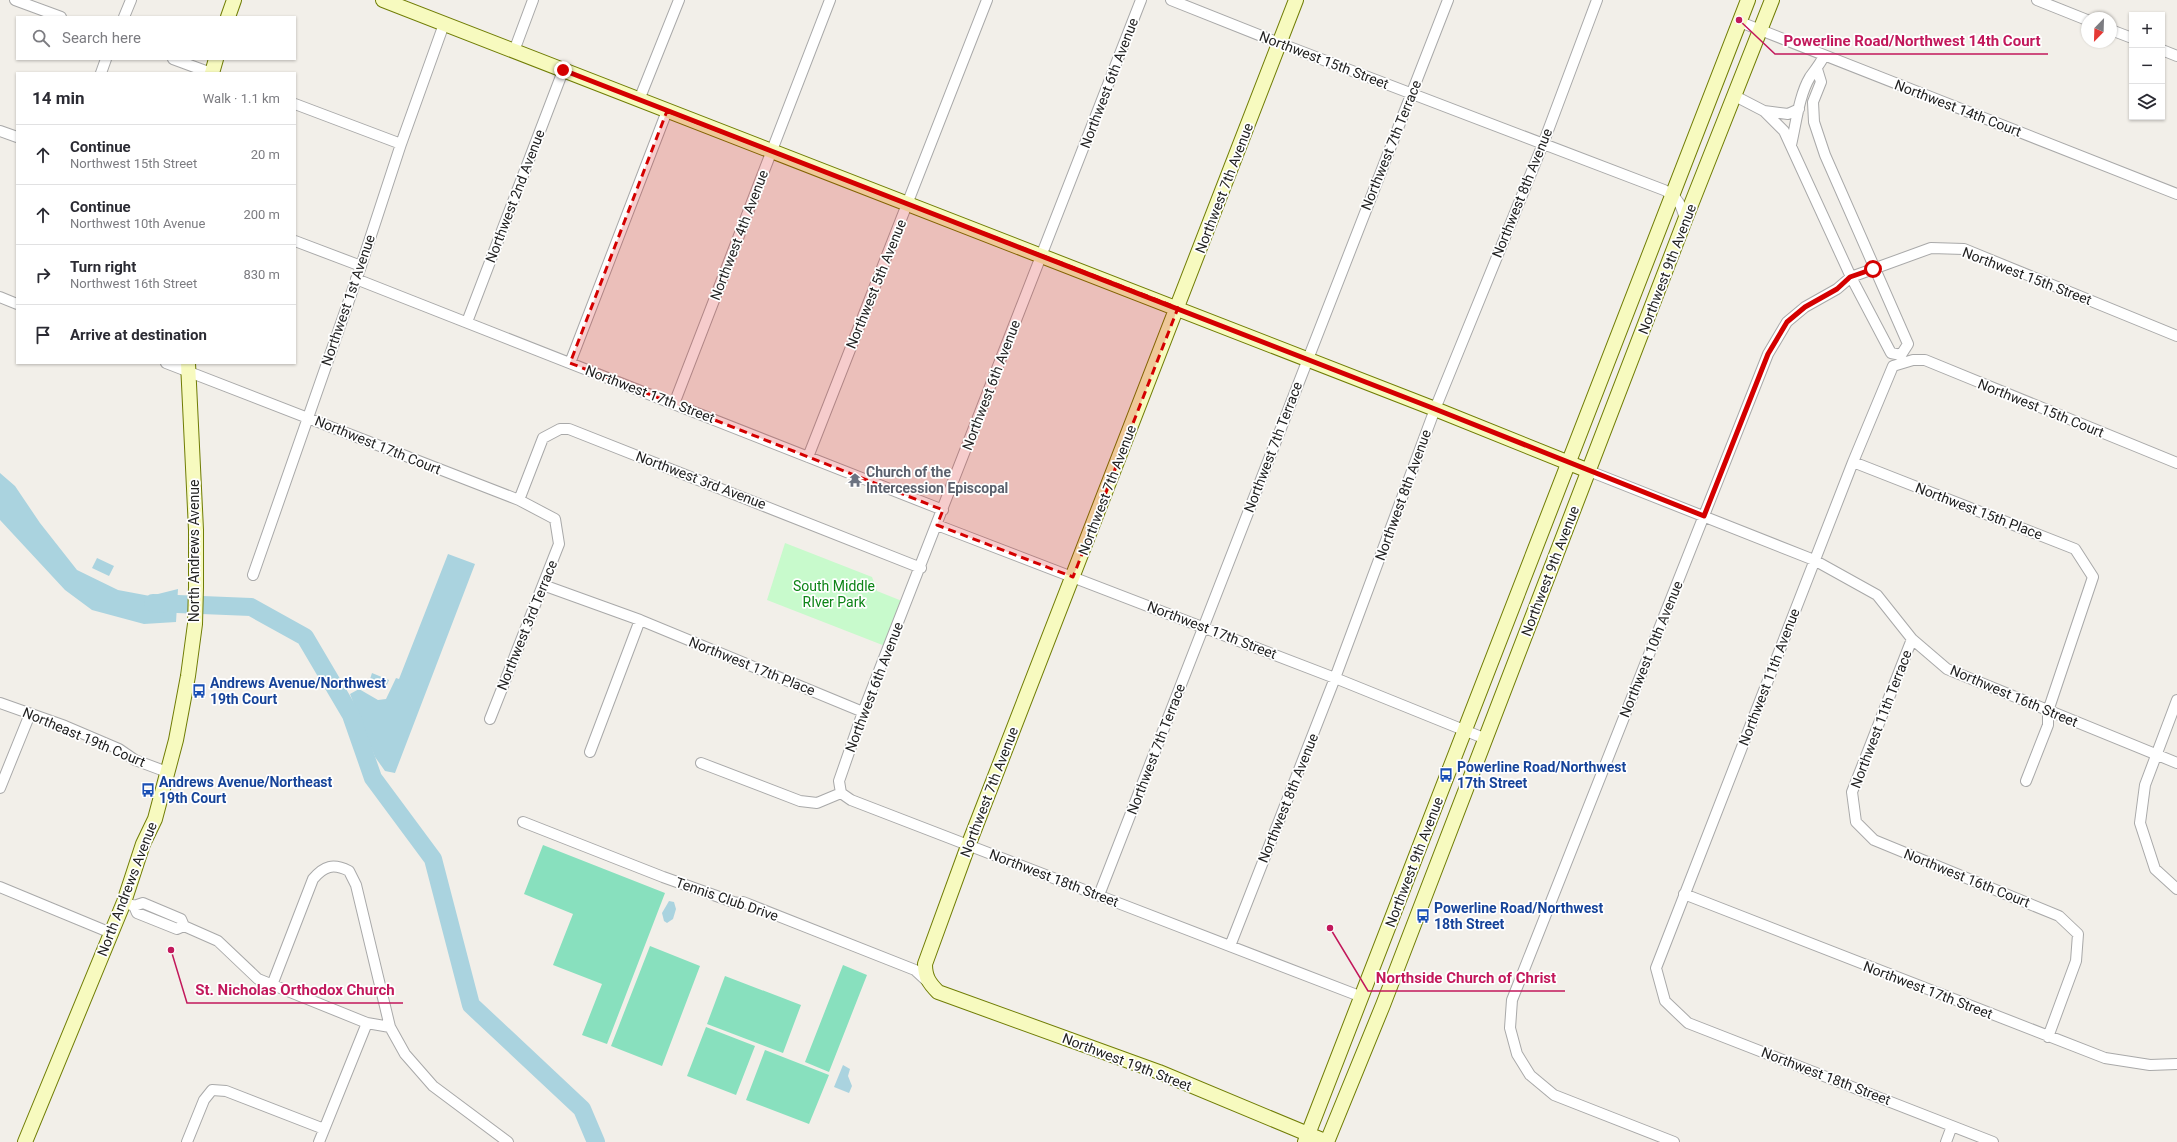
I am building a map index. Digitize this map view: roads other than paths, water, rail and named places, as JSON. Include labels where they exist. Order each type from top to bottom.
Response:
[{"type":"main road","points":[[228,16],[234,0]]},
{"type":"main road","name":"Northwest 16th Street","points":[[383,0],[1041,257],[1178,308],[1589,471]]},
{"type":"main road","name":"Northwest 7th Avenue","points":[[928,982],[925,972],[925,964],[968,846],[1178,308],[1296,0]]},
{"type":"main road","name":"Northwest 9th Avenue","points":[[1306,1138],[1362,997],[1464,730],[1570,463],[1748,0]]},
{"type":"main road","name":"Northwest 9th Avenue","points":[[1327,1142],[1383,1005],[1685,220],[1772,0]]},
{"type":"main road","points":[[211,72],[216,60]]},
{"type":"main road","name":"North Andrews Avenue","points":[[25,1142],[110,933],[129,904],[144,844],[155,819],[176,740],[188,676],[195,624],[196,530],[187,367]]},
{"type":"main road","name":"Northwest 19th Street","points":[[928,982],[938,992],[1159,1072],[1306,1138],[1327,1142]]},
{"type":"street","points":[[15,0],[58,16]]},
{"type":"street","points":[[124,16],[131,0]]},
{"type":"street","points":[[514,51],[533,0]]},
{"type":"street","points":[[639,100],[679,0]]},
{"type":"street","name":"Northwest 4th Avenue","points":[[674,404],[830,0]]},
{"type":"street","name":"Northwest 5th Avenue","points":[[808,457],[987,0]]},
{"type":"street","name":"Northwest 6th Avenue","points":[[841,794],[839,781],[864,712],[1141,0]]},
{"type":"street","name":"Northwest 15th Street","points":[[1172,0],[1279,43],[1674,195]]},
{"type":"street","name":"Northwest 7th Terrace","points":[[1099,895],[1448,0]]},
{"type":"street","name":"Northwest 8th Avenue","points":[[1230,946],[1336,678],[1435,409],[1543,144],[1597,0]]},
{"type":"street","points":[[2037,0],[2081,18]]},
{"type":"street","name":"Northwest 14th Court","points":[[1740,22],[2177,194]]},
{"type":"street","name":"Northwest 1st Avenue","points":[[253,575],[361,266],[401,144],[444,24]]},
{"type":"street","points":[[2117,32],[2129,37]]},
{"type":"street","points":[[2165,51],[2177,56]]},
{"type":"street","points":[[1791,145],[1799,109],[1810,77],[1817,69],[1824,56]]},
{"type":"street","points":[[100,72],[106,60]]},
{"type":"street","points":[[176,60],[208,72]]},
{"type":"street","points":[[1735,96],[1764,111],[1784,131],[1850,277],[1891,353],[1902,359],[1908,344],[1873,269],[1825,155],[1814,122],[1813,102],[1821,82],[1817,69]]},
{"type":"street","name":"Northwest 2nd Avenue","points":[[467,322],[563,70]]},
{"type":"street","points":[[296,104],[401,144]]},
{"type":"street","points":[[1764,111],[1788,114],[1799,109]]},
{"type":"street","points":[[570,363],[667,111]]},
{"type":"street","points":[[0,131],[16,137]]},
{"type":"street","points":[[1674,195],[1683,207],[1685,220]]},
{"type":"street","points":[[296,241],[361,266]]},
{"type":"street","name":"Northwest 15th Street","points":[[1850,277],[1931,248],[1964,249],[2177,336]]},
{"type":"street","name":"Northwest 10th Avenue","points":[[1674,1142],[1554,1095],[1530,1075],[1517,1054],[1510,1028],[1512,1000],[1768,354],[1787,322],[1805,307],[1837,289],[1850,277]]},
{"type":"street","name":"Northwest 17th Street","points":[[356,279],[943,510]]},
{"type":"street","points":[[0,297],[16,304]]},
{"type":"street","name":"Northwest 11th Avenue","points":[[1665,1001],[1656,968],[1853,462],[1892,366],[1902,359]]},
{"type":"street","name":"Northwest 15th Court","points":[[1902,359],[1925,360],[2177,463]]},
{"type":"street","name":"Northwest 17th Court","points":[[171,364],[187,367],[307,417],[519,500],[555,519],[559,531]]},
{"type":"street","name":"Northwest 3rd Avenue","points":[[519,500],[543,438],[560,429],[569,429],[920,568]]},
{"type":"street","name":"Northwest 15th Place","points":[[1853,462],[2075,549],[2093,577],[2048,711]]},
{"type":"street","name":"Northwest 16th Street","points":[[1589,471],[1814,560],[1877,595],[1912,639],[1947,669],[2177,763]]},
{"type":"street","name":"Northwest 17th Street","points":[[937,525],[1336,678],[1486,738]]},
{"type":"street","name":"Northwest 3rd Terrace","points":[[490,719],[559,544],[559,531]]},
{"type":"street","name":"Northwest 17th Place","points":[[543,585],[640,620],[864,712]]},
{"type":"street","points":[[590,752],[640,620]]},
{"type":"street","name":"Northwest 11th Terrace","points":[[1856,822],[1852,792],[1912,639]]},
{"type":"street","points":[[2177,700],[2145,785],[2140,823],[2155,869],[2177,889]]},
{"type":"street","name":"Northeast 19th Court","points":[[0,703],[65,726],[119,749],[135,760],[167,772]]},
{"type":"street","points":[[2026,781],[2048,725],[2048,711]]},
{"type":"street","points":[[0,788],[30,714]]},
{"type":"street","points":[[702,763],[800,801],[817,803],[841,794]]},
{"type":"street","name":"Northwest 18th Street","points":[[841,794],[851,800],[968,846],[1362,997]]},
{"type":"street","name":"Tennis Club Drive","points":[[523,822],[663,877],[736,903],[742,902],[915,970],[928,982]]},
{"type":"street","name":"Northwest 16th Court","points":[[1856,822],[1874,840],[2059,916],[2078,934],[2076,960],[2048,1037]]},
{"type":"street","points":[[272,985],[313,879],[320,870],[332,865],[349,871],[356,885],[390,1027],[405,1054],[433,1086],[508,1142]]},
{"type":"street","points":[[0,887],[110,933]]},
{"type":"street","name":"Northwest 17th Street","points":[[1684,894],[2105,1058],[2150,1065],[2177,1064]]},
{"type":"street","points":[[129,904],[137,913],[178,929],[184,926],[218,941],[258,979],[367,1023],[390,1027]]},
{"type":"street","name":"Northwest 18th Street","points":[[1665,1001],[1688,1022],[1993,1142]]},
{"type":"street","points":[[319,1142],[367,1023]]},
{"type":"street","points":[[187,1142],[204,1100],[212,1090],[226,1091],[324,1129]]},
{"type":"street","points":[[1946,1142],[1952,1126]]},
{"type":"water","points":[[0,473],[15,486],[40,523],[77,570],[118,590],[150,596],[178,589],[176,622],[144,624],[92,610],[65,590],[0,520]]},
{"type":"water","points":[[448,554],[475,564],[395,773],[385,771],[375,757],[350,694],[359,689],[378,700],[386,699],[396,678],[399,679]]},
{"type":"water","points":[[97,558],[114,566],[109,576],[92,568]]},
{"type":"water","points":[[372,673],[389,680],[385,689],[369,682]]},
{"type":"water","points":[[669,901],[674,902],[676,909],[673,919],[667,923],[664,921],[662,913]]},
{"type":"water","points":[[843,1065],[850,1069],[848,1076],[852,1086],[849,1093],[834,1087]]},
{"type":"waterway","points":[[153,603],[251,607],[305,637],[351,715],[373,778],[433,859],[471,1005],[582,1109],[596,1142]]},
{"type":"place","name":"Powerline Road/Northwest 14th Court","points":[[1739,20]]},
{"type":"place","name":"Church of the Intercession Episcopal","points":[[855,480]]},
{"type":"place","name":"Andrews Avenue/Northwest 19th Court","points":[[199,691]]},
{"type":"place","name":"Powerline Road/Northwest 17th Street","points":[[1446,775]]},
{"type":"place","name":"Andrews Avenue/Northeast 19th Court","points":[[148,790]]},
{"type":"place","name":"Powerline Road/Northwest 18th Street","points":[[1423,916]]},
{"type":"place","name":"Northside Church of Christ","points":[[1330,928]]},
{"type":"place","name":"St. Nicholas Orthodox Church","points":[[171,950]]},
{"type":"park label","name":"South Middle RIver Park","points":[[834,594]]}]
